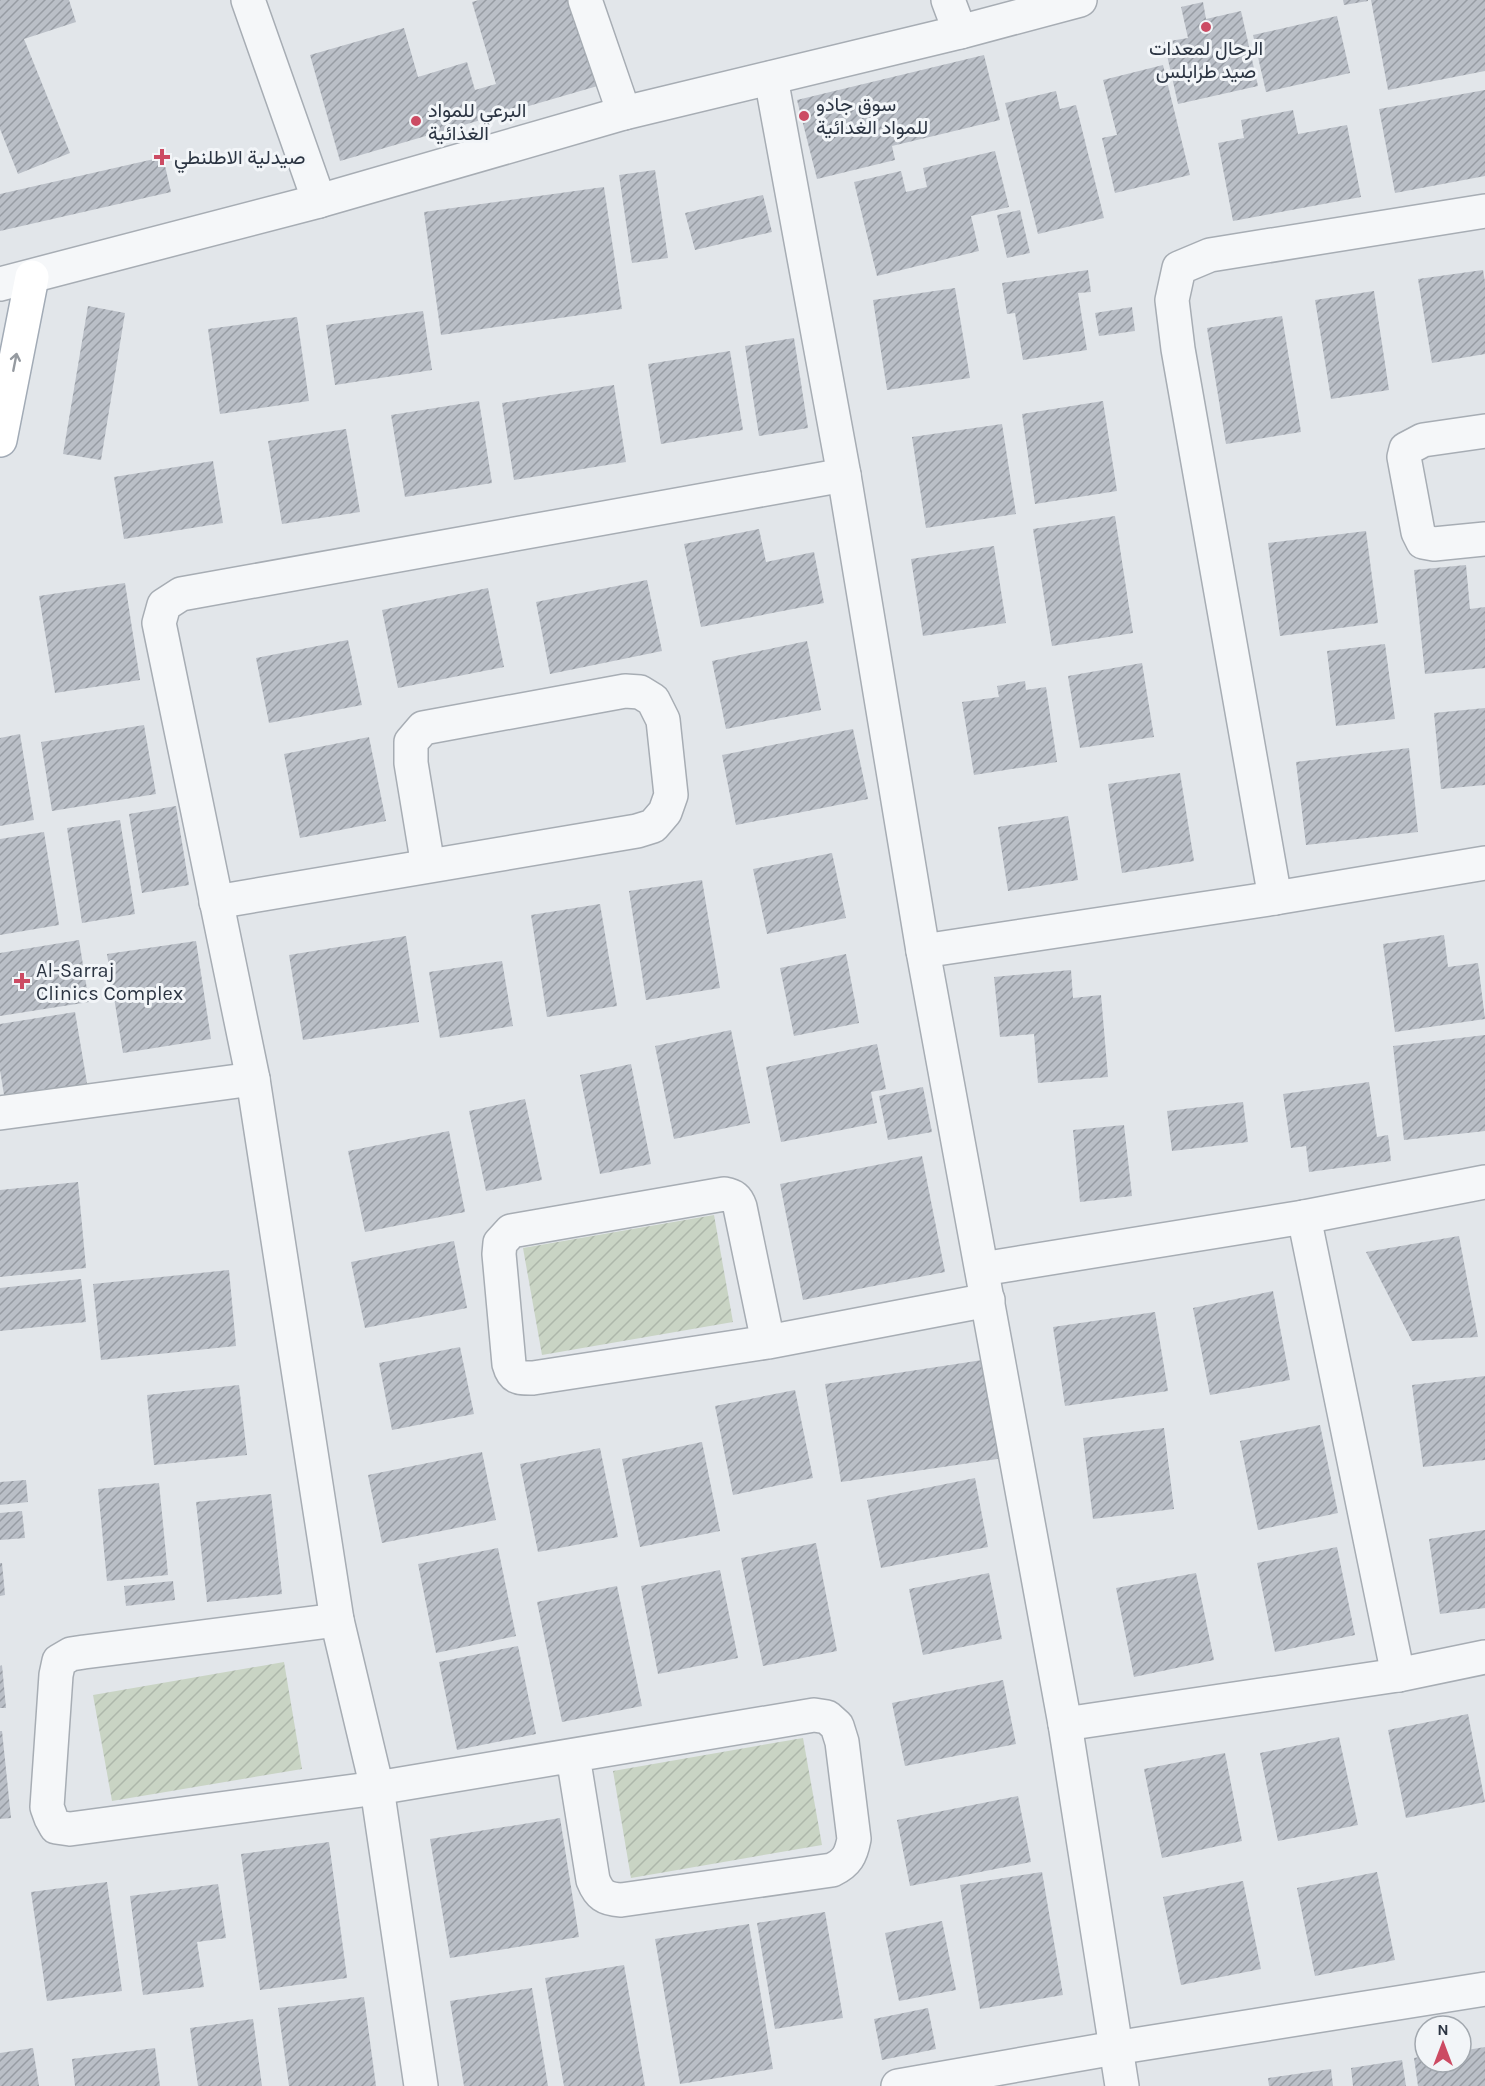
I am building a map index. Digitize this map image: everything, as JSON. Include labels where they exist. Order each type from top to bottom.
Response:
[{"type":"main road","points":[[0,440],[32,277]]},
{"type":"street","points":[[248,0],[319,201]]},
{"type":"street","points":[[585,0],[624,113]]},
{"type":"street","points":[[948,0],[960,32]]},
{"type":"street","points":[[0,284],[319,201],[624,113],[960,32],[1080,0]]},
{"type":"street","points":[[771,78],[844,475],[923,951],[1065,1724],[1122,2086]]},
{"type":"street","points":[[1275,898],[1178,349],[1172,300],[1179,268],[1210,255],[1485,211]]},
{"type":"street","points":[[1485,431],[1423,440],[1406,449],[1404,457],[1418,532],[1423,542],[1434,544],[1485,539]]},
{"type":"street","points":[[422,2086],[377,1788],[338,1620],[253,1079],[159,623],[164,605],[181,594],[190,592],[844,475]]},
{"type":"street","points":[[216,902],[637,831],[653,826],[665,812],[671,795],[663,720],[653,700],[640,692],[625,691],[423,728],[411,742],[411,763],[428,866]]},
{"type":"street","points":[[923,951],[1275,898],[1485,863]]},
{"type":"street","points":[[0,1113],[253,1079]]},
{"type":"street","points":[[768,1342],[740,1207],[737,1199],[732,1196],[724,1194],[511,1231],[500,1243],[499,1254],[511,1373],[518,1378],[533,1378],[768,1342],[985,1285],[1304,1217],[1485,1182]]},
{"type":"street","points":[[1304,1217],[1398,1675]]},
{"type":"street","points":[[338,1620],[84,1652],[71,1654],[59,1661],[56,1675],[47,1807],[57,1827],[70,1829],[377,1788],[814,1715],[827,1717],[837,1726],[842,1742],[854,1839],[851,1853],[844,1864],[832,1870],[621,1900],[607,1899],[598,1893],[593,1880],[573,1756]]},
{"type":"street","points":[[1065,1724],[1398,1675],[1485,1657]]},
{"type":"street","points":[[898,2086],[1115,2048],[1485,1989]]},
{"type":"green space","points":[[714,1215],[733,1322],[542,1355],[523,1248]]},
{"type":"green space","points":[[284,1662],[302,1769],[112,1801],[93,1695]]},
{"type":"green space","points":[[803,1738],[822,1845],[631,1878],[613,1771]]},
{"type":"building","points":[[0,0],[69,0],[76,22],[24,39],[70,153],[18,174],[0,129]]},
{"type":"building","points":[[479,0],[576,0],[601,85],[340,161],[310,55],[404,28],[418,77],[467,62],[475,90],[496,84],[472,2]]},
{"type":"building","points":[[1343,0],[1368,0],[1368,1],[1344,5]]},
{"type":"building","points":[[1371,0],[1485,0],[1485,71],[1388,90]]},
{"type":"building","points":[[1203,2],[1206,19],[1241,11],[1258,86],[1178,104],[1164,42],[1188,38],[1181,7]]},
{"type":"building","points":[[1337,16],[1350,73],[1266,92],[1253,35]]},
{"type":"building","points":[[984,55],[1000,120],[892,146],[895,160],[817,179],[797,100]]},
{"type":"building","points":[[1163,65],[1190,175],[1115,193],[1102,138],[1117,135],[1103,80]]},
{"type":"building","points":[[1485,90],[1485,176],[1395,193],[1379,109]]},
{"type":"building","points":[[1056,91],[1060,109],[1076,105],[1104,218],[1038,234],[1005,103]]},
{"type":"building","points":[[1293,110],[1298,134],[1347,125],[1361,197],[1233,221],[1218,143],[1244,138],[1241,120]]},
{"type":"building","points":[[995,151],[1009,207],[971,216],[979,251],[877,276],[854,182],[901,171],[906,192],[927,187],[923,168]]},
{"type":"building","points":[[163,157],[171,192],[0,231],[0,194]]},
{"type":"building","points":[[655,170],[668,258],[632,263],[619,175]]},
{"type":"building","points":[[604,187],[622,309],[441,335],[424,212]]},
{"type":"building","points":[[763,195],[772,232],[695,250],[685,213]]},
{"type":"building","points":[[1020,210],[1030,253],[1007,258],[997,215]]},
{"type":"building","points":[[1088,270],[1091,292],[1078,293],[1087,350],[1023,360],[1015,313],[1007,314],[1002,283]]},
{"type":"building","points":[[1483,270],[1485,354],[1432,363],[1418,279]]},
{"type":"building","points":[[955,288],[970,378],[887,390],[873,300]]},
{"type":"building","points":[[1374,291],[1389,390],[1331,399],[1315,300]]},
{"type":"building","points":[[88,306],[125,313],[101,460],[63,454]]},
{"type":"building","points":[[1132,307],[1135,331],[1099,336],[1095,313]]},
{"type":"building","points":[[423,311],[432,370],[335,385],[326,325]]},
{"type":"building","points":[[1282,316],[1301,432],[1226,444],[1207,328]]},
{"type":"building","points":[[297,317],[309,401],[220,414],[208,329]]},
{"type":"building","points":[[794,338],[808,428],[759,436],[745,346]]},
{"type":"building","points":[[730,351],[743,430],[661,444],[648,364]]},
{"type":"building","points":[[614,385],[626,462],[514,480],[502,403]]},
{"type":"building","points":[[479,401],[492,483],[405,497],[391,415]]},
{"type":"building","points":[[1103,401],[1117,491],[1035,504],[1022,414]]},
{"type":"building","points":[[1002,424],[1016,514],[926,528],[912,437]]},
{"type":"building","points":[[346,429],[360,512],[282,524],[268,441]]},
{"type":"building","points":[[213,461],[223,523],[124,539],[114,477]]},
{"type":"building","points":[[1115,516],[1133,633],[1052,646],[1033,529]]},
{"type":"building","points":[[759,529],[766,562],[814,552],[824,603],[701,627],[684,544]]},
{"type":"building","points":[[1366,531],[1378,623],[1280,636],[1268,543]]},
{"type":"building","points":[[994,546],[1006,623],[923,636],[911,559]]},
{"type":"building","points":[[1466,565],[1470,609],[1485,607],[1485,668],[1425,674],[1414,570]]},
{"type":"building","points":[[647,580],[662,651],[550,674],[536,602]]},
{"type":"building","points":[[125,583],[140,680],[55,693],[39,596]]},
{"type":"building","points":[[488,588],[504,667],[398,688],[382,610]]},
{"type":"building","points":[[348,640],[362,705],[269,723],[256,658]]},
{"type":"building","points":[[807,641],[821,710],[726,729],[712,661]]},
{"type":"building","points":[[1385,644],[1395,719],[1336,726],[1327,651]]},
{"type":"building","points":[[1142,663],[1154,737],[1080,748],[1068,676]]},
{"type":"building","points":[[1025,681],[1026,690],[1046,687],[1057,762],[974,775],[962,702],[999,697],[997,686]]},
{"type":"building","points":[[1485,708],[1485,785],[1441,789],[1434,713]]},
{"type":"building","points":[[144,725],[156,794],[52,811],[41,742]]},
{"type":"building","points":[[853,729],[868,799],[736,825],[722,755]]},
{"type":"building","points":[[20,734],[34,820],[0,826],[0,738]]},
{"type":"building","points":[[369,737],[386,821],[300,838],[284,754]]},
{"type":"building","points":[[1409,748],[1418,832],[1306,845],[1296,762]]},
{"type":"building","points":[[1180,773],[1194,861],[1122,873],[1108,784]]},
{"type":"building","points":[[176,806],[189,885],[142,893],[129,814]]},
{"type":"building","points":[[1068,816],[1078,880],[1008,891],[998,827]]},
{"type":"building","points":[[120,820],[135,914],[82,923],[67,828]]},
{"type":"building","points":[[44,832],[59,925],[0,935],[0,839]]},
{"type":"building","points":[[832,853],[846,918],[767,934],[753,869]]},
{"type":"building","points":[[702,880],[720,988],[646,1000],[629,891]]},
{"type":"building","points":[[600,904],[617,1006],[547,1017],[531,915]]},
{"type":"building","points":[[1444,935],[1448,967],[1478,963],[1485,1019],[1395,1032],[1383,944]]},
{"type":"building","points":[[406,936],[419,1022],[303,1040],[289,955]]},
{"type":"building","points":[[79,940],[89,1002],[0,1016],[0,953]]},
{"type":"building","points":[[196,941],[211,1039],[123,1053],[107,954]]},
{"type":"building","points":[[846,954],[859,1023],[794,1036],[780,968]]},
{"type":"building","points":[[502,961],[513,1026],[440,1038],[429,972]]},
{"type":"building","points":[[1071,970],[1073,998],[1101,995],[1108,1077],[1038,1083],[1034,1034],[1000,1037],[994,977]]},
{"type":"building","points":[[75,1012],[88,1089],[5,1101],[0,1070],[0,1024]]},
{"type":"building","points":[[731,1030],[750,1123],[674,1139],[655,1046]]},
{"type":"building","points":[[1485,1035],[1485,1131],[1404,1140],[1393,1046]]},
{"type":"building","points":[[877,1044],[886,1089],[871,1092],[877,1123],[781,1142],[766,1067]]},
{"type":"building","points":[[631,1064],[651,1164],[600,1174],[580,1075]]},
{"type":"building","points":[[1369,1082],[1377,1137],[1388,1135],[1391,1161],[1309,1172],[1306,1146],[1291,1148],[1283,1094]]},
{"type":"building","points":[[923,1087],[932,1132],[888,1140],[879,1096]]},
{"type":"building","points":[[525,1099],[542,1180],[486,1191],[469,1111]]},
{"type":"building","points":[[1243,1102],[1248,1142],[1172,1151],[1167,1111]]},
{"type":"building","points":[[1124,1125],[1132,1196],[1080,1202],[1073,1130]]},
{"type":"building","points":[[449,1131],[465,1212],[365,1232],[348,1151]]},
{"type":"building","points":[[922,1156],[945,1272],[803,1300],[780,1184]]},
{"type":"building","points":[[78,1182],[86,1268],[0,1277],[0,1190]]},
{"type":"building","points":[[1459,1236],[1478,1337],[1412,1341],[1366,1252]]},
{"type":"building","points":[[454,1241],[467,1308],[365,1328],[351,1262]]},
{"type":"building","points":[[229,1270],[236,1346],[101,1360],[93,1284]]},
{"type":"building","points":[[81,1279],[86,1322],[0,1331],[0,1288]]},
{"type":"building","points":[[1273,1291],[1290,1380],[1210,1395],[1193,1308]]},
{"type":"building","points":[[1155,1312],[1168,1391],[1065,1406],[1053,1327]]},
{"type":"building","points":[[460,1347],[474,1414],[392,1430],[379,1363]]},
{"type":"building","points":[[989,1359],[1004,1458],[841,1482],[825,1384]]},
{"type":"building","points":[[1485,1376],[1485,1460],[1423,1467],[1412,1385]]},
{"type":"building","points":[[239,1385],[247,1455],[154,1465],[147,1395]]},
{"type":"building","points":[[795,1390],[813,1478],[733,1495],[715,1406]]},
{"type":"building","points":[[1320,1425],[1338,1513],[1258,1530],[1240,1441]]},
{"type":"building","points":[[1164,1428],[1174,1509],[1093,1519],[1083,1438]]},
{"type":"building","points":[[702,1442],[720,1531],[640,1547],[622,1459]]},
{"type":"building","points":[[600,1448],[618,1537],[538,1552],[520,1464]]},
{"type":"building","points":[[482,1452],[496,1520],[382,1543],[368,1475]]},
{"type":"building","points":[[975,1478],[988,1547],[881,1568],[867,1500]]},
{"type":"building","points":[[26,1480],[28,1502],[0,1505],[0,1482]]},
{"type":"building","points":[[159,1483],[168,1575],[107,1581],[98,1489]]},
{"type":"building","points":[[271,1494],[282,1594],[207,1602],[196,1502]]},
{"type":"building","points":[[22,1511],[25,1538],[0,1540],[0,1513]]},
{"type":"building","points":[[1485,1530],[1485,1608],[1440,1614],[1429,1539]]},
{"type":"building","points":[[816,1543],[837,1651],[763,1666],[741,1558]]},
{"type":"building","points":[[1337,1547],[1355,1635],[1275,1652],[1257,1563]]},
{"type":"building","points":[[498,1548],[516,1636],[436,1653],[418,1564]]},
{"type":"building","points":[[0,1563],[2,1563],[5,1595],[0,1596]]},
{"type":"building","points":[[720,1570],[738,1658],[658,1674],[641,1586]]},
{"type":"building","points":[[989,1573],[1002,1639],[923,1655],[909,1589]]},
{"type":"building","points":[[1196,1573],[1214,1660],[1134,1677],[1116,1588]]},
{"type":"building","points":[[173,1581],[175,1600],[126,1606],[124,1586]]},
{"type":"building","points":[[617,1586],[642,1706],[562,1722],[537,1602]]},
{"type":"building","points":[[518,1646],[536,1734],[457,1750],[439,1662]]},
{"type":"building","points":[[2,1665],[6,1708],[0,1708],[0,1666]]},
{"type":"building","points":[[1003,1680],[1016,1744],[905,1766],[892,1703]]},
{"type":"building","points":[[1468,1714],[1485,1802],[1406,1818],[1388,1730]]},
{"type":"building","points":[[0,1731],[2,1731],[11,1818],[0,1819]]},
{"type":"building","points":[[1339,1737],[1358,1825],[1278,1841],[1260,1753]]},
{"type":"building","points":[[1225,1753],[1242,1841],[1162,1858],[1144,1769]]},
{"type":"building","points":[[1018,1796],[1031,1862],[910,1886],[897,1820]]},
{"type":"building","points":[[560,1818],[579,1937],[450,1958],[430,1839]]},
{"type":"building","points":[[329,1842],[347,1978],[260,1990],[241,1854]]},
{"type":"building","points":[[1042,1872],[1063,1995],[980,2009],[960,1885]]},
{"type":"building","points":[[1377,1872],[1395,1960],[1315,1976],[1297,1888]]},
{"type":"building","points":[[1243,1881],[1261,1969],[1181,1985],[1163,1897]]},
{"type":"building","points":[[107,1882],[122,1991],[47,2001],[31,1892]]},
{"type":"building","points":[[218,1884],[226,1938],[197,1942],[204,1987],[143,1995],[130,1896]]},
{"type":"building","points":[[825,1912],[843,2018],[775,2029],[757,1923]]},
{"type":"building","points":[[942,1921],[956,1990],[899,2001],[885,1933]]},
{"type":"building","points":[[749,1924],[773,2069],[680,2084],[655,1939]]},
{"type":"building","points":[[624,1965],[645,2086],[564,2086],[545,1978]]},
{"type":"building","points":[[532,1988],[548,2086],[464,2086],[450,2001]]},
{"type":"building","points":[[364,1997],[376,2086],[289,2086],[278,2008]]},
{"type":"building","points":[[928,2008],[936,2049],[882,2060],[874,2019]]},
{"type":"building","points":[[253,2019],[262,2086],[198,2086],[190,2028]]},
{"type":"building","points":[[1485,2047],[1485,2086],[1418,2086],[1416,2074],[1473,2074],[1473,2049]]},
{"type":"building","points":[[33,2048],[39,2086],[0,2086],[0,2053]]},
{"type":"building","points":[[155,2048],[160,2086],[75,2086],[72,2059]]},
{"type":"building","points":[[1402,2060],[1406,2086],[1353,2086],[1351,2068]]},
{"type":"building","points":[[1331,2069],[1333,2086],[1269,2086],[1268,2078]]},
{"type":"place","name":"الرحال لمعدات صيد طرابلس","points":[[1206,27]]},
{"type":"place","name":"سوق جادو للمواد الغدائية","points":[[804,116]]},
{"type":"place","name":"البرعي للمواد الغذائية","points":[[416,121]]},
{"type":"place","name":"صيدلية الاطلنطي","points":[[162,157]]},
{"type":"place","name":"Al-Sarraj Clinics Complex","points":[[22,981]]}]
